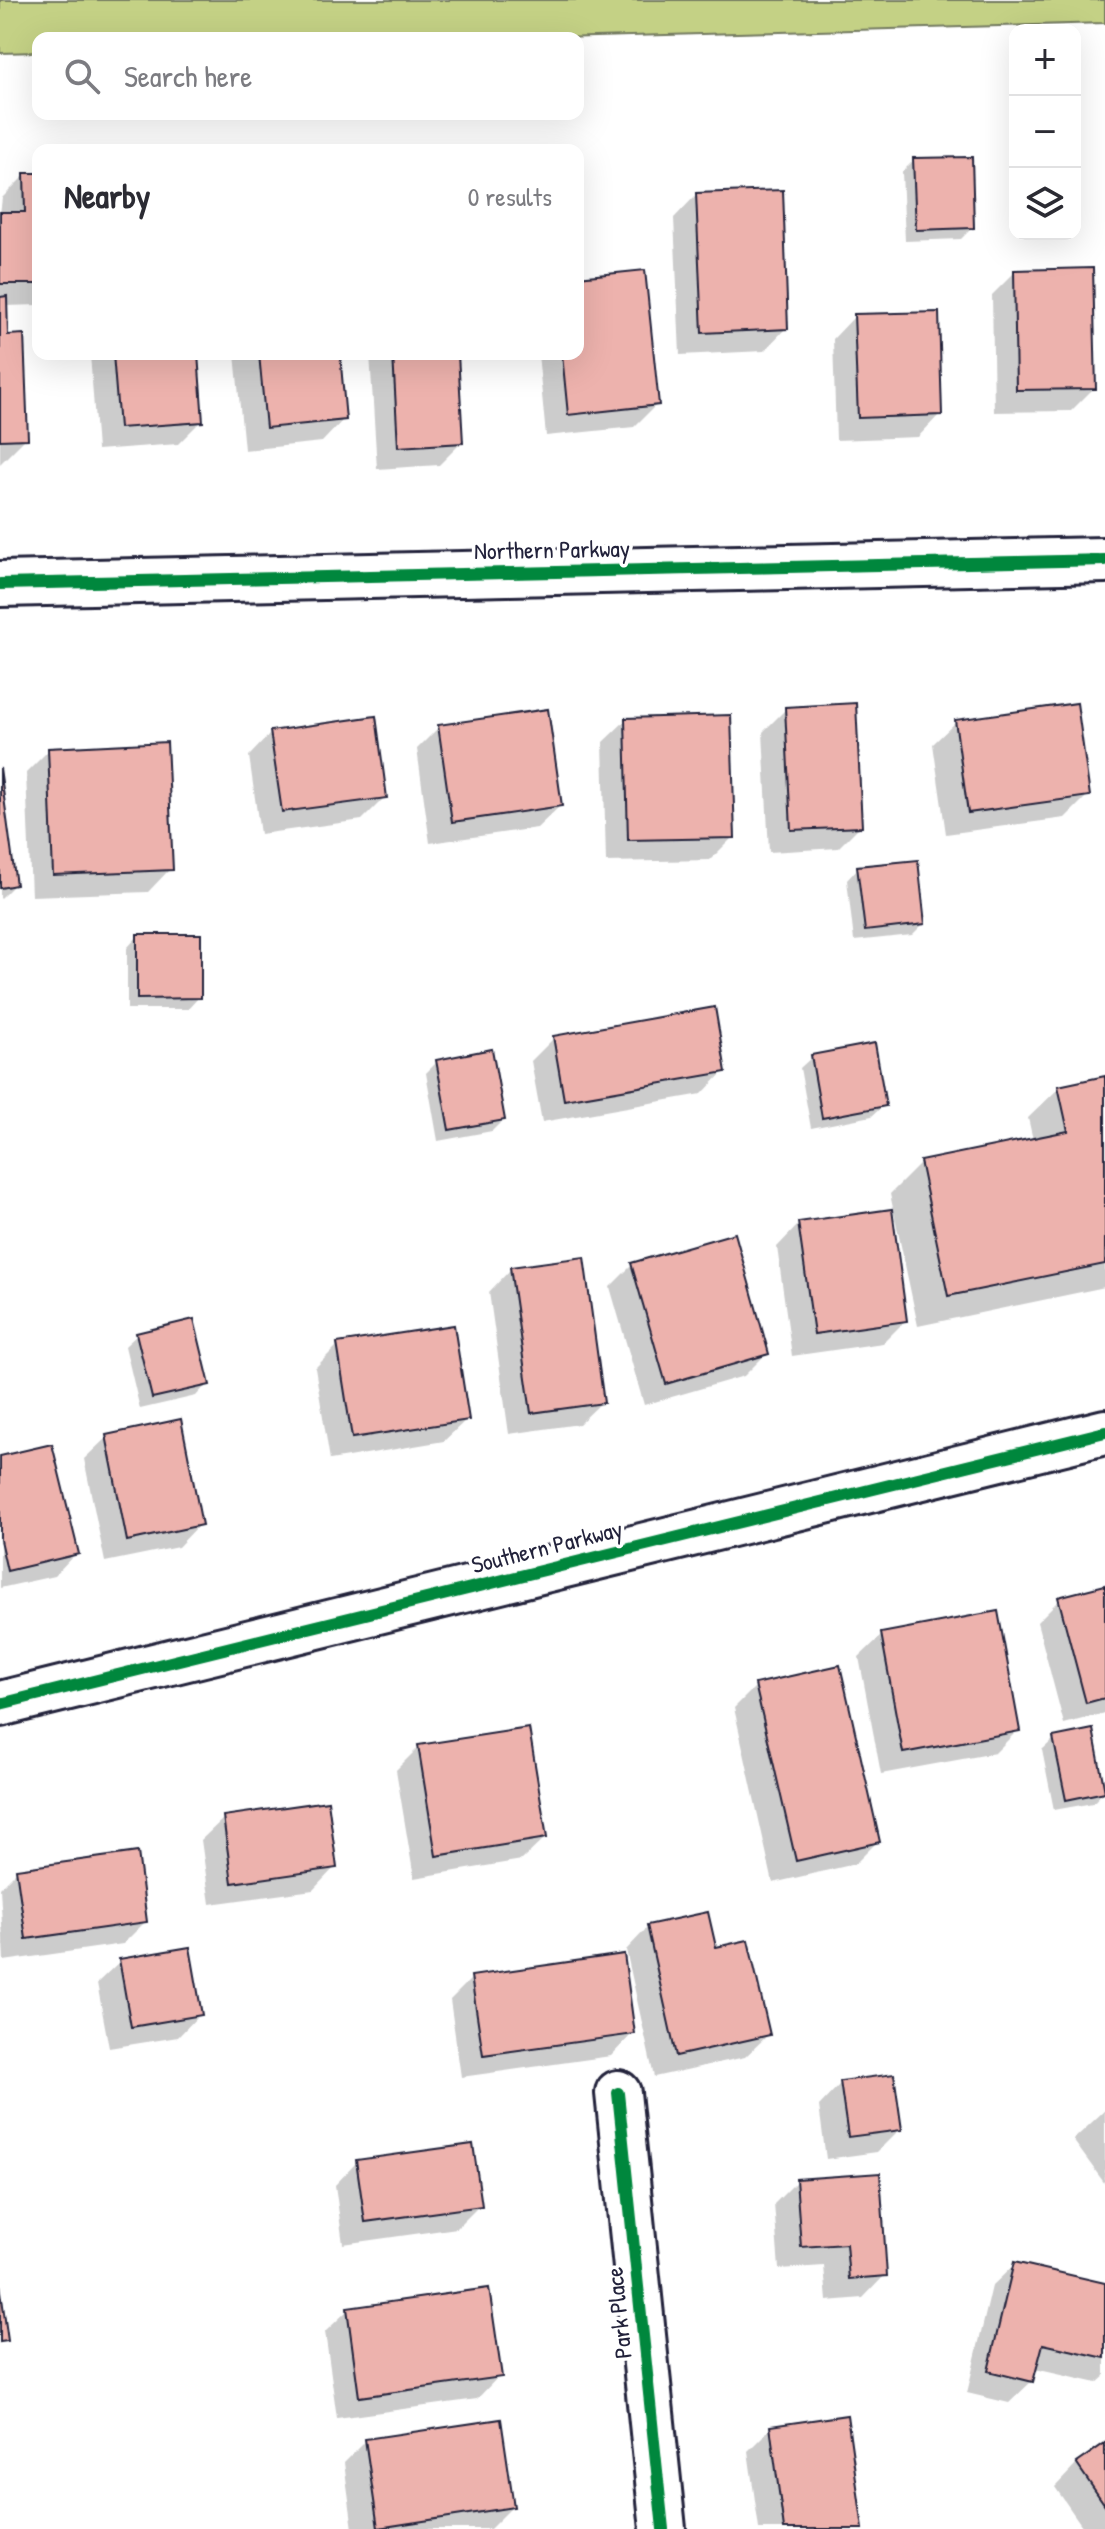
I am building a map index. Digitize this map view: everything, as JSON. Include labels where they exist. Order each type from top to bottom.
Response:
[{"type":"street","name":"Northern Parkway","points":[[0,584],[1105,560]]},
{"type":"street","name":"Southern Parkway","points":[[0,1704],[1105,1432]]},
{"type":"street","name":"Park Place","points":[[618,2093],[663,2529]]},
{"type":"green space","points":[[0,0],[1105,0],[1105,23],[584,37],[584,32],[32,32],[32,52],[0,53]]},
{"type":"building","points":[[972,157],[974,228],[916,230],[913,158]]},
{"type":"building","points":[[24,173],[32,173],[32,284],[0,284],[0,212],[25,212]]},
{"type":"building","points":[[783,190],[788,329],[702,333],[696,193]]},
{"type":"building","points":[[1093,268],[1096,389],[1016,390],[1014,270]]},
{"type":"building","points":[[645,270],[659,405],[568,415],[563,360],[584,360],[584,276]]},
{"type":"building","points":[[7,296],[8,335],[24,334],[28,439],[0,440],[0,297]]},
{"type":"building","points":[[939,312],[942,415],[858,418],[854,314]]},
{"type":"building","points":[[113,360],[198,360],[203,422],[119,428]]},
{"type":"building","points":[[260,360],[341,360],[346,420],[266,428]]},
{"type":"building","points":[[393,360],[458,360],[463,443],[398,447]]},
{"type":"building","points":[[856,703],[862,827],[791,830],[785,707]]},
{"type":"building","points":[[1077,703],[1090,796],[968,813],[955,720]]},
{"type":"building","points":[[548,709],[562,806],[452,822],[438,725]]},
{"type":"building","points":[[731,715],[735,838],[628,840],[625,718]]},
{"type":"building","points":[[376,716],[387,798],[282,812],[270,731]]},
{"type":"building","points":[[167,742],[173,870],[53,875],[48,748]]},
{"type":"building","points":[[0,768],[16,885],[0,888]]},
{"type":"building","points":[[918,860],[925,924],[865,931],[857,866]]},
{"type":"building","points":[[137,934],[201,934],[201,998],[137,999]]},
{"type":"building","points":[[715,1007],[726,1072],[564,1100],[553,1036]]},
{"type":"building","points":[[875,1043],[886,1106],[822,1118],[811,1055]]},
{"type":"building","points":[[492,1049],[505,1120],[449,1130],[436,1060]]},
{"type":"building","points":[[1105,1076],[1105,1264],[948,1296],[920,1161],[1068,1131],[1058,1086]]},
{"type":"building","points":[[892,1209],[907,1321],[814,1334],[798,1222]]},
{"type":"building","points":[[735,1233],[769,1354],[666,1384],[631,1263]]},
{"type":"building","points":[[584,1257],[604,1403],[531,1413],[510,1267]]},
{"type":"building","points":[[194,1319],[210,1385],[152,1398],[136,1333]]},
{"type":"building","points":[[454,1325],[469,1420],[352,1438],[337,1343]]},
{"type":"building","points":[[181,1419],[202,1525],[127,1541],[106,1435]]},
{"type":"building","points":[[52,1444],[79,1554],[7,1571],[0,1540],[0,1456]]},
{"type":"building","points":[[1105,1585],[1105,1698],[1086,1703],[1058,1597]]},
{"type":"building","points":[[998,1611],[1020,1731],[903,1753],[881,1633]]},
{"type":"building","points":[[840,1665],[880,1842],[796,1861],[755,1684]]},
{"type":"building","points":[[529,1728],[547,1838],[436,1856],[418,1745]]},
{"type":"building","points":[[1093,1729],[1105,1792],[1066,1800],[1053,1737]]},
{"type":"building","points":[[328,1801],[337,1868],[232,1883],[223,1816]]},
{"type":"building","points":[[138,1852],[147,1922],[26,1939],[16,1869]]},
{"type":"building","points":[[708,1912],[716,1947],[748,1940],[770,2035],[676,2056],[647,1925]]},
{"type":"building","points":[[190,1947],[202,2015],[131,2027],[119,1959]]},
{"type":"building","points":[[624,1954],[635,2034],[483,2055],[471,1976]]},
{"type":"building","points":[[894,2074],[902,2130],[848,2137],[840,2081]]},
{"type":"building","points":[[473,2144],[482,2206],[365,2222],[356,2160]]},
{"type":"building","points":[[880,2173],[887,2276],[849,2279],[846,2244],[801,2247],[796,2179]]},
{"type":"building","points":[[1014,2262],[1105,2283],[1105,2358],[1043,2344],[1033,2382],[988,2371]]},
{"type":"building","points":[[0,2284],[8,2341],[0,2342]]},
{"type":"building","points":[[489,2288],[502,2377],[359,2397],[347,2308]]},
{"type":"building","points":[[847,2415],[863,2529],[784,2529],[770,2426]]},
{"type":"building","points":[[501,2419],[514,2507],[378,2528],[365,2439]]},
{"type":"building","points":[[1105,2443],[1105,2505],[1076,2463]]},
{"type":"cycle path","points":[[0,584],[1105,560]]},
{"type":"cycle path","points":[[0,1704],[1105,1432]]},
{"type":"cycle path","points":[[618,2093],[663,2529]]}]
